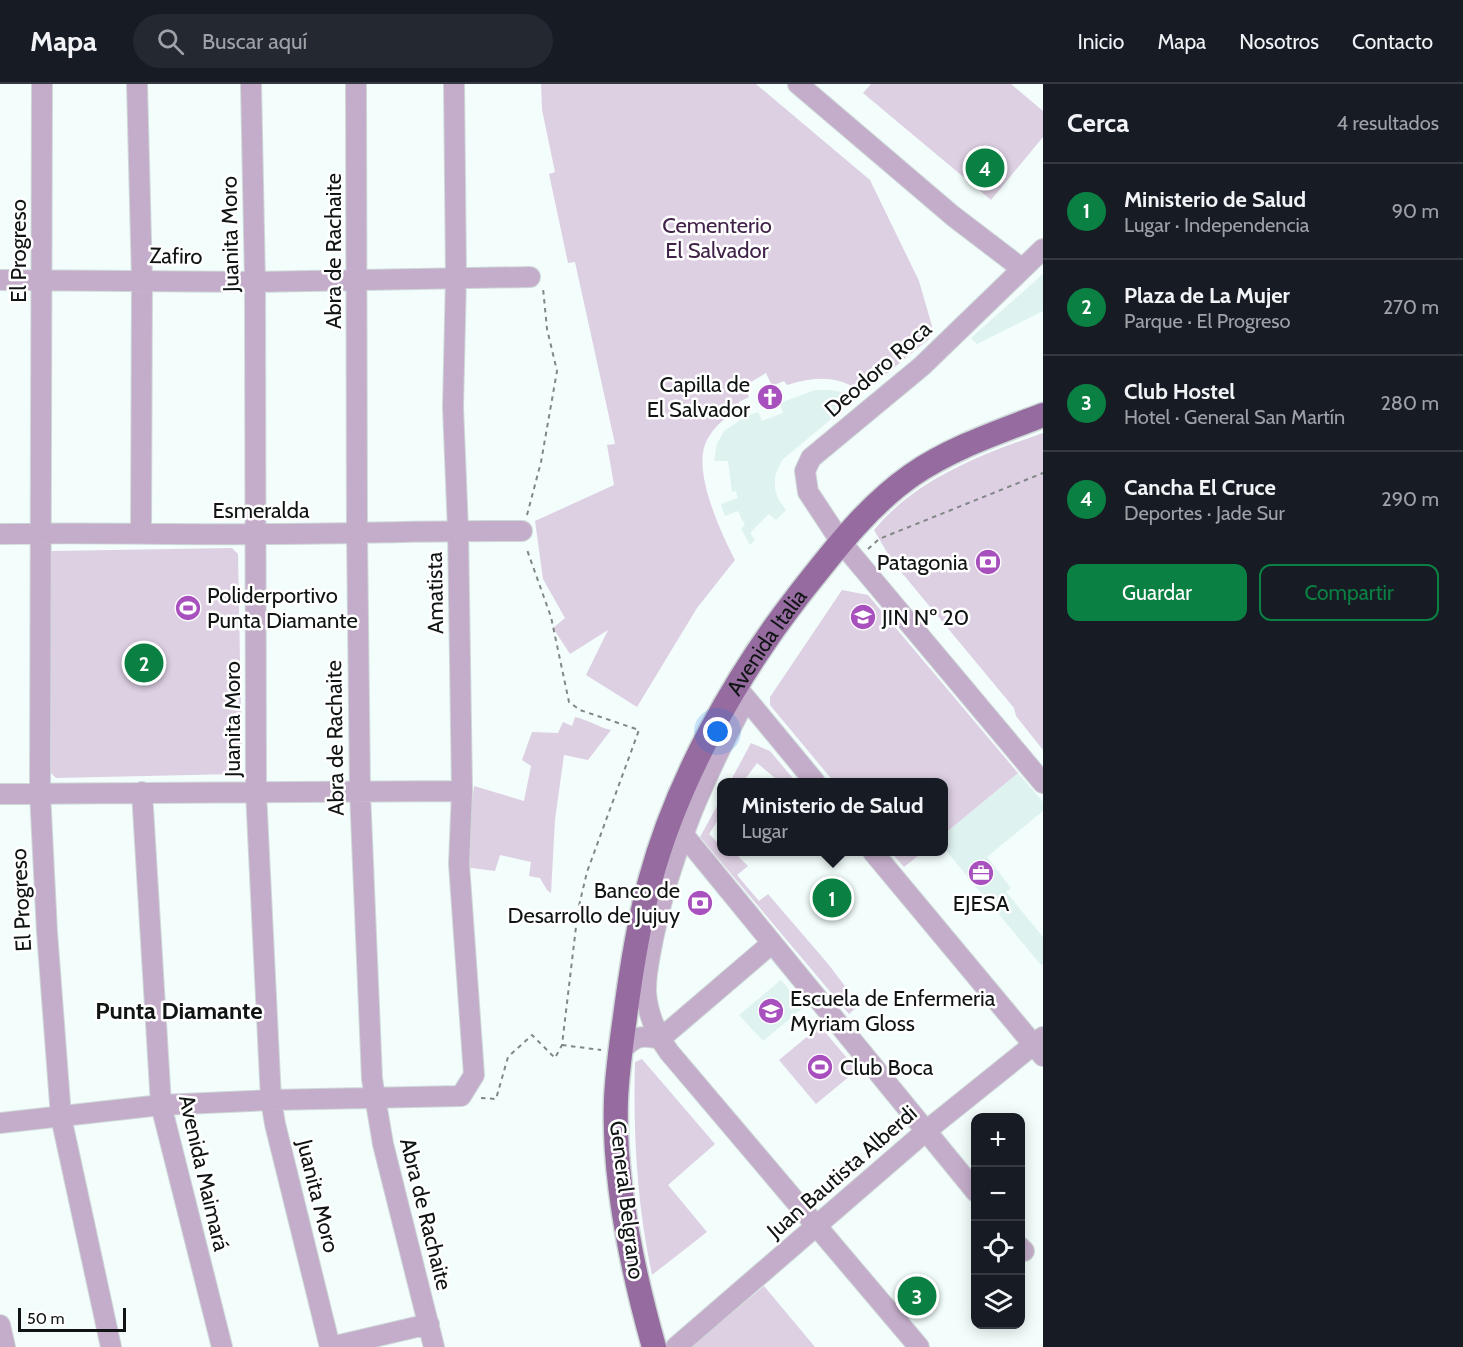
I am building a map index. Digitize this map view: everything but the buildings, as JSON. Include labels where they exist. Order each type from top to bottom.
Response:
[{"type":"main road","name":"Avenida Italia","points":[[620,1052],[634,951],[651,879],[679,800],[741,693],[771,630],[848,551],[878,503],[917,471],[969,444],[1043,415]]},
{"type":"main road","name":"General Belgrano","points":[[620,1052],[616,1101],[621,1184],[631,1257],[654,1347]]},
{"type":"street","name":"El Progreso","points":[[42,84],[40,793],[46,932],[61,1117],[111,1347]]},
{"type":"street","points":[[137,84],[142,280],[141,533]]},
{"type":"street","name":"Juanita Moro","points":[[251,84],[255,282],[256,792],[271,1100],[331,1347]]},
{"type":"street","name":"Abra de Rachaite","points":[[356,84],[360,792],[372,1079],[383,1144],[434,1347]]},
{"type":"street","name":"Amatista","points":[[454,84],[456,278],[453,407],[458,531],[462,791],[459,864],[474,1075],[461,1096]]},
{"type":"street","points":[[798,84],[953,216],[1022,267]]},
{"type":"street","name":"Deodoro Roca","points":[[1043,249],[922,366],[811,458],[805,471],[808,492],[848,551],[1043,783]]},
{"type":"street","name":"Zafiro","points":[[0,280],[255,282],[530,277]]},
{"type":"street","name":"Esmeralda","points":[[0,534],[522,531]]},
{"type":"street","points":[[741,693],[811,778]]},
{"type":"street","name":"Avenida Italia","points":[[741,693],[668,875],[647,971],[646,992],[650,1018],[660,1039],[919,1347]]},
{"type":"street","points":[[0,794],[462,791]]},
{"type":"street","name":"Avenida Maimará","points":[[142,792],[161,1105],[222,1347]]},
{"type":"street","points":[[683,834],[971,1187]]},
{"type":"street","points":[[876,856],[1040,1046]]},
{"type":"street","points":[[620,1052],[637,1037],[650,1036],[660,1039],[771,944]]},
{"type":"street","name":"Juan Bautista Alberdi","points":[[676,1347],[926,1131],[1040,1046]]},
{"type":"street","points":[[0,1123],[161,1105],[461,1096]]},
{"type":"street","points":[[331,1347],[429,1324]]},
{"type":"street","points":[[0,1325],[5,1347]]},
{"type":"path","points":[[461,1096],[496,1099],[508,1057],[532,1035],[555,1058],[562,1045],[578,910],[586,872],[639,730],[580,710],[569,702],[551,617],[522,531],[541,462],[557,371],[547,329],[544,291],[539,280],[530,277]]},
{"type":"path","points":[[848,551],[1043,473]]},
{"type":"path","points":[[562,1045],[620,1052]]},
{"type":"shaded area","points":[[1043,274],[1043,311],[977,344],[971,338]]},
{"type":"shaded area","points":[[815,390],[841,392],[854,400],[782,460],[775,476],[775,489],[778,499],[786,510],[776,520],[769,514],[750,533],[755,540],[750,545],[741,528],[745,526],[738,511],[725,516],[724,514],[721,504],[738,498],[736,491],[732,492],[728,461],[714,461],[717,444],[724,431],[745,417],[758,412],[762,421],[783,413],[780,403]]},
{"type":"shaded area","name":"EJESA","points":[[1018,773],[1043,802],[1043,811],[987,857],[1011,888],[1006,892],[1043,937],[1043,964],[1041,965],[948,853],[948,831]]},
{"type":"shaded area","name":"Escuela de Enfermeria Myriam Gloss","points":[[781,980],[804,1007],[763,1041],[739,1015]]},
{"type":"green space","name":"Cementerio El Salvador","points":[[541,84],[756,84],[870,180],[919,281],[932,326],[929,339],[863,393],[845,383],[826,379],[807,380],[787,385],[784,381],[772,386],[766,373],[744,386],[749,397],[739,402],[741,409],[726,418],[713,430],[703,452],[705,484],[710,501],[722,534],[735,560],[697,608],[637,707],[586,675],[608,630],[570,654],[553,628],[565,618],[543,579],[535,521],[614,485],[607,445],[615,444],[575,262],[568,263],[549,174],[555,172],[542,110]]},
{"type":"green space","points":[[871,84],[1011,84],[1043,111],[1043,137],[991,200],[863,93]]},
{"type":"green space","points":[[1043,433],[1043,750],[1016,716],[1014,708],[892,561],[874,530],[891,512],[930,482],[974,459]]},
{"type":"green space","points":[[232,548],[238,554],[242,768],[236,774],[56,778],[50,772],[46,557],[52,551]]},
{"type":"green space","points":[[842,590],[868,595],[1018,773],[948,831],[948,778],[831,778],[770,705],[770,697]]},
{"type":"green space","points":[[575,717],[611,730],[588,760],[564,755],[555,820],[551,893],[540,878],[529,876],[531,862],[500,855],[495,871],[464,867],[474,786],[524,801],[531,766],[522,760],[532,732],[558,733],[563,722],[572,726]]},
{"type":"green space","points":[[751,743],[770,751],[793,778],[775,778],[757,763],[746,778],[732,778]]},
{"type":"green space","points":[[717,806],[717,821],[709,834],[717,842],[717,856],[738,856],[748,866],[737,875],[759,901],[768,894],[829,965],[859,1005],[849,1014],[700,837]]},
{"type":"green space","points":[[894,856],[918,856],[904,867]]},
{"type":"green space","name":"Club Boca","points":[[820,1026],[857,1070],[816,1104],[779,1060]]},
{"type":"green space","points":[[642,1059],[715,1144],[668,1185],[707,1232],[652,1275],[643,1222],[636,1143],[635,1062]]},
{"type":"green space","points":[[764,1286],[815,1347],[691,1347]]},
{"type":"place","name":"Cancha El Cruce","points":[[985,168]]},
{"type":"place","name":"Capilla de El Salvador","points":[[770,397]]},
{"type":"place","name":"Patagonia","points":[[988,562]]},
{"type":"place","name":"Poliderportivo Punta Diamante","points":[[188,608]]},
{"type":"place","name":"JIN Nº 20","points":[[863,617]]},
{"type":"place","name":"Plaza de La Mujer","points":[[144,663]]},
{"type":"place","name":"EJESA","points":[[981,873]]},
{"type":"place","name":"Ministerio de Salud","points":[[832,898]]},
{"type":"place","name":"Banco de Desarrollo de Jujuy","points":[[700,903]]},
{"type":"place","name":"Escuela de Enfermeria Myriam Gloss","points":[[771,1011]]},
{"type":"place","name":"Club Boca","points":[[820,1067]]},
{"type":"place","name":"Club Hostel","points":[[917,1296]]},
{"type":"district","name":"Punta Diamante","points":[[179,1010]]}]
